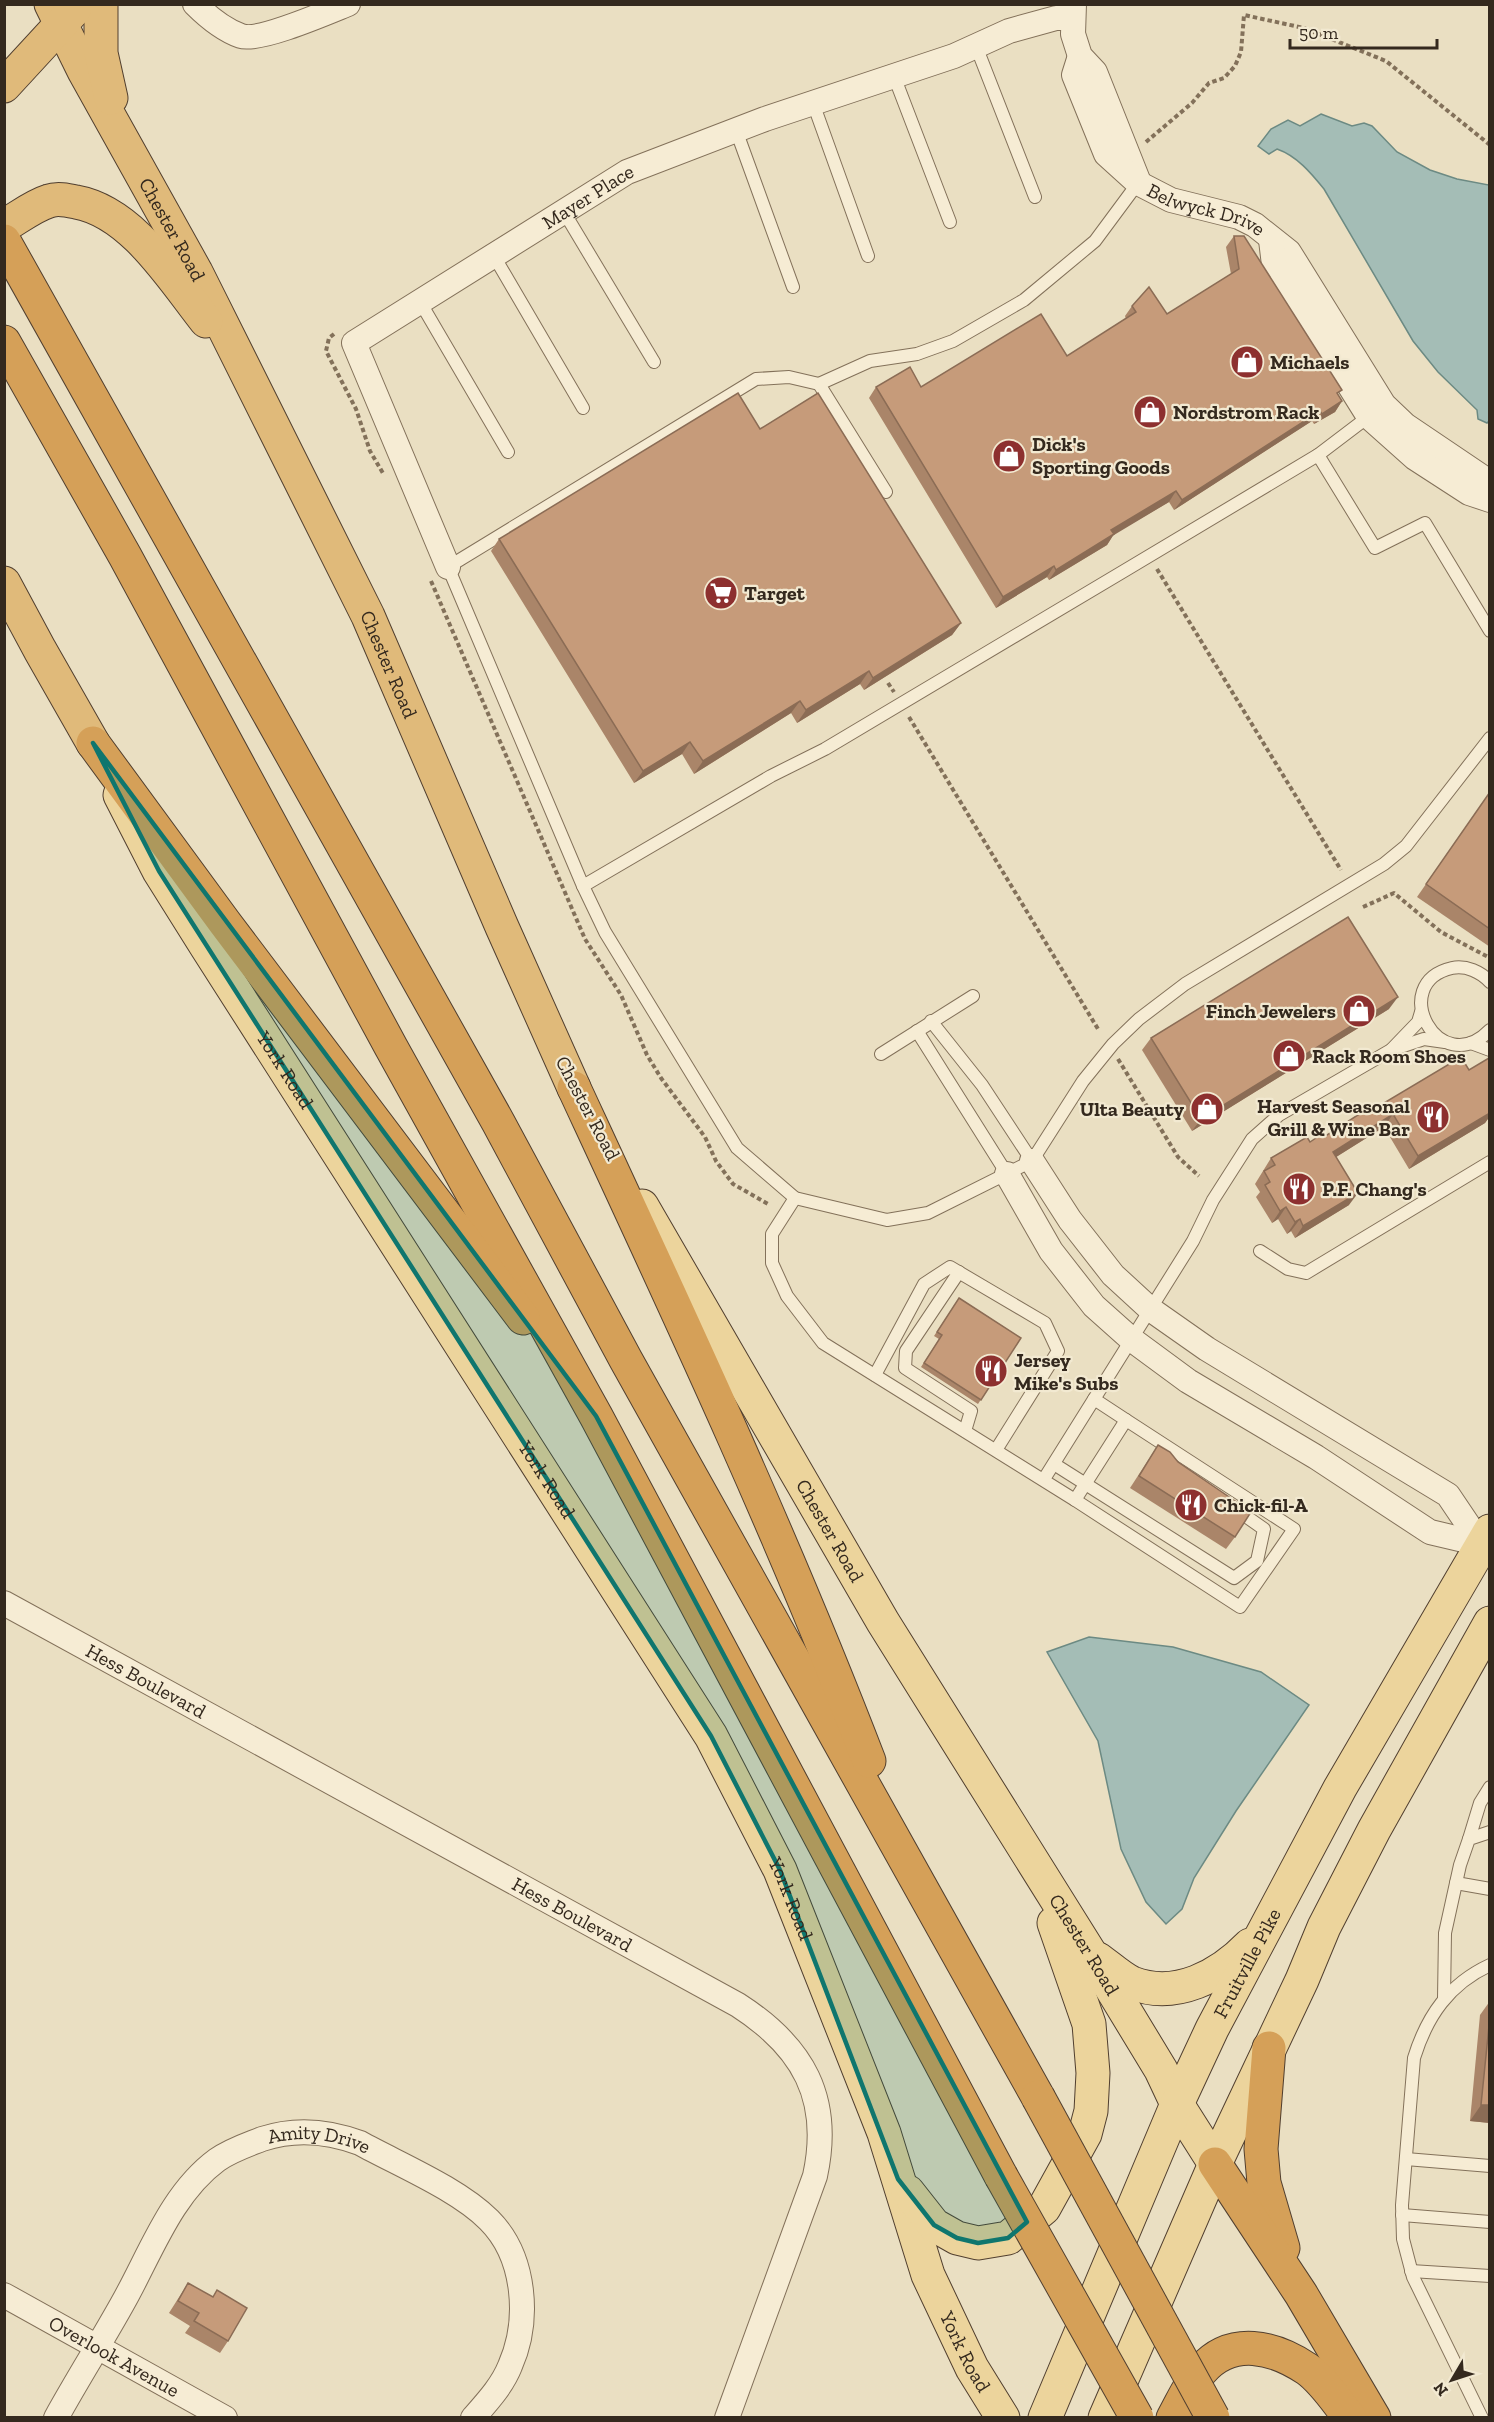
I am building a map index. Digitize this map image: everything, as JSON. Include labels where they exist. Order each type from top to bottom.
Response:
[{"type":"highway","points":[[101,4],[101,53],[118,129]]},
{"type":"highway","points":[[4,86],[64,11]]},
{"type":"highway","name":"Chester Road","points":[[64,11],[84,71],[196,272],[368,616],[574,1088]]},
{"type":"highway","points":[[4,226],[49,201],[63,200],[87,204],[105,211],[121,221],[141,241],[246,371]]},
{"type":"highway","points":[[4,241],[498,1122],[626,1360],[1038,2097],[1213,2418]]},
{"type":"highway","points":[[4,342],[125,556],[391,1047],[596,1416],[1001,2176],[1137,2418]]},
{"type":"highway","name":"York Road","points":[[4,583],[93,743]]},
{"type":"highway","points":[[93,743],[596,1416]]},
{"type":"highway","points":[[574,1088],[725,1415],[838,1680],[914,1877]]},
{"type":"highway","points":[[1269,2048],[1261,2149],[1264,2183],[1279,2237],[1301,2294]]},
{"type":"highway","points":[[1215,2164],[1301,2294],[1374,2418]]},
{"type":"highway","points":[[1173,2418],[1202,2369],[1227,2352],[1246,2347],[1274,2352],[1307,2370],[1350,2418]]},
{"type":"main road","name":"York Road","points":[[93,743],[159,871],[711,1736],[780,1870],[880,2123],[928,2275],[972,2368],[1004,2418]]},
{"type":"main road","name":"Chester Road","points":[[574,1088],[883,1622],[1090,1953],[1161,2070],[1177,2104],[1215,2164]]},
{"type":"main road","name":"Fruitville Pike","points":[[1045,2418],[1177,2104],[1212,2030],[1340,1788],[1487,1542]]},
{"type":"main road","points":[[1105,2418],[1215,2164],[1302,1980],[1324,1927],[1490,1623]]},
{"type":"main road","points":[[898,2179],[934,2225],[957,2238],[978,2244],[1008,2238],[1044,2208],[1085,2134],[1091,2111],[1093,2073],[1089,2024],[1063,1942],[1015,1833]]},
{"type":"main road","points":[[1090,1953],[1132,1983],[1164,1988],[1197,1983],[1234,1962],[1264,1931]]},
{"type":"main road","points":[[972,2368],[979,2418]]},
{"type":"street","points":[[195,4],[216,22],[243,37],[259,36],[348,4]]},
{"type":"street","name":"Mayer Place","points":[[448,567],[354,343],[419,300],[494,256],[627,172],[736,130],[954,56],[1009,31],[1073,11]]},
{"type":"street","name":"Belwyck Drive","points":[[1073,11],[1073,34],[1080,56],[1074,75],[1106,154],[1138,183],[1171,200],[1239,217],[1255,225],[1271,240],[1274,265],[1376,411]]},
{"type":"street","points":[[1376,411],[1405,425],[1482,477],[1490,486]]},
{"type":"street","points":[[1376,411],[1414,458],[1469,493],[1490,500]]},
{"type":"street","points":[[1032,1161],[1070,1220],[1113,1275],[1150,1309],[1207,1349],[1448,1495],[1487,1542]]},
{"type":"street","points":[[1006,1174],[1051,1251],[1094,1306],[1131,1339],[1188,1380],[1316,1457],[1430,1532],[1487,1542]]},
{"type":"street","name":"Hess Boulevard","points":[[4,1603],[738,2005],[776,2033],[794,2053],[807,2075],[815,2097],[820,2132],[819,2155],[815,2176],[727,2418]]},
{"type":"street","name":"Amity Drive","points":[[56,2418],[165,2223],[195,2179],[218,2160],[239,2147],[274,2135],[313,2132],[344,2137],[360,2143],[437,2185],[482,2213],[502,2236],[514,2261],[521,2284],[521,2327],[515,2355],[500,2385],[473,2418]]},
{"type":"street","name":"Overlook Avenue","points":[[4,2295],[225,2418]]},
{"type":"lane","points":[[976,46],[1035,197]]},
{"type":"lane","points":[[894,76],[950,222]]},
{"type":"lane","points":[[813,103],[868,256]]},
{"type":"lane","points":[[736,130],[793,286]]},
{"type":"lane","points":[[1138,183],[1095,241],[1024,300],[953,341],[917,354],[870,361],[819,384],[789,377],[756,379],[448,567],[583,886],[605,932],[737,1148],[795,1198],[887,1220],[928,1213],[1032,1161],[1083,1081],[1113,1044],[1138,1019],[1185,984],[1384,864],[1406,846],[1490,738]]},
{"type":"lane","points":[[564,212],[654,362]]},
{"type":"lane","points":[[494,256],[583,408]]},
{"type":"lane","points":[[419,300],[508,452]]},
{"type":"lane","points":[[819,384],[886,492]]},
{"type":"lane","points":[[583,886],[900,704],[1318,455],[1376,411]]},
{"type":"lane","points":[[1318,455],[1375,548],[1425,523],[1490,631]]},
{"type":"lane","points":[[1392,1050],[1419,1022],[1426,987],[1444,970],[1462,968],[1485,974],[1490,982]]},
{"type":"lane","points":[[881,1054],[973,996]]},
{"type":"lane","points":[[1421,1011],[1429,1030],[1445,1042]]},
{"type":"lane","points":[[931,1022],[982,1085],[1032,1161]]},
{"type":"lane","points":[[1044,1479],[1193,1241],[1213,1200],[1251,1138],[1280,1115],[1392,1050],[1424,1039],[1458,1045],[1471,1043],[1490,1030]]},
{"type":"lane","points":[[917,1031],[1006,1174]]},
{"type":"lane","points":[[1471,1043],[1490,1050]]},
{"type":"lane","points":[[1260,1251],[1288,1269],[1306,1273],[1490,1162]]},
{"type":"lane","points":[[795,1198],[772,1234],[772,1263],[787,1296],[823,1343],[1044,1479],[1240,1607],[1294,1529],[1094,1399]]},
{"type":"lane","points":[[874,1375],[924,1284],[950,1267],[1045,1323],[1058,1351],[996,1450]]},
{"type":"lane","points":[[959,1272],[906,1350],[905,1368],[970,1411],[965,1431]]},
{"type":"lane","points":[[1075,1500],[1126,1420]]},
{"type":"lane","points":[[1152,1438],[1174,1468]]},
{"type":"lane","points":[[1054,1464],[1234,1578],[1257,1562],[1264,1529],[1219,1498]]},
{"type":"lane","points":[[1444,1998],[1445,1933],[1456,1883],[1480,1803],[1490,1787]]},
{"type":"lane","points":[[1469,1839],[1490,1832]]},
{"type":"lane","points":[[1456,1883],[1490,1889]]},
{"type":"lane","points":[[1482,2418],[1411,2271],[1402,2239],[1402,2215],[1414,2058],[1429,2020],[1444,1998],[1462,1982],[1490,1965]]},
{"type":"lane","points":[[1406,2159],[1490,2166]]},
{"type":"lane","points":[[1402,2215],[1490,2222]]},
{"type":"lane","points":[[1411,2271],[1490,2276]]},
{"type":"path","points":[[1140,146],[1175,119],[1209,82],[1224,78],[1234,66],[1241,52],[1244,15],[1304,28],[1386,61],[1490,145]]},
{"type":"path","points":[[1148,556],[1341,870]]},
{"type":"path","points":[[888,683],[1098,1029]]},
{"type":"path","points":[[1363,907],[1394,893],[1441,932],[1490,958]]},
{"type":"path","points":[[1118,1058],[1178,1157],[1199,1176]]},
{"type":"highlighted area","points":[[93,743],[596,1416],[1027,2222],[1008,2238],[978,2243],[957,2238],[934,2225],[898,2179],[780,1870],[711,1736],[159,871]]},
{"type":"water","points":[[1321,114],[1352,126],[1364,123],[1372,126],[1397,152],[1430,170],[1457,179],[1489,185],[1489,421],[1487,423],[1478,419],[1477,410],[1438,372],[1413,341],[1324,189],[1291,156],[1277,149],[1269,154],[1258,146],[1271,129],[1288,120],[1300,126]]},
{"type":"water","points":[[1089,1637],[1173,1647],[1261,1672],[1309,1705],[1236,1811],[1194,1878],[1182,1909],[1166,1924],[1146,1902],[1121,1849],[1098,1741],[1047,1652]]},
{"type":"building","points":[[1234,236],[1244,236],[1342,390],[1337,393],[1342,401],[1322,414],[1320,411],[1182,500],[1176,491],[1111,530],[1114,534],[1056,570],[1054,566],[1003,597],[876,387],[910,367],[921,387],[1041,314],[1067,356],[1136,312],[1132,306],[1149,287],[1167,314],[1239,269]]},
{"type":"building","name":"Target","points":[[738,393],[760,429],[818,393],[961,623],[873,678],[869,671],[806,710],[800,701],[703,761],[690,742],[643,771],[499,539]]},
{"type":"building","points":[[1490,792],[1490,929],[1426,884]]},
{"type":"building","points":[[1348,917],[1398,997],[1201,1119],[1151,1038]]},
{"type":"building","points":[[1461,1057],[1469,1070],[1490,1059],[1490,1113],[1418,1156],[1393,1114],[1333,1152],[1358,1193],[1303,1226],[1300,1219],[1295,1222],[1286,1207],[1280,1211],[1265,1185],[1270,1182],[1264,1171],[1275,1165],[1271,1158],[1307,1137],[1310,1142],[1322,1134],[1324,1137],[1367,1109],[1369,1112]]},
{"type":"building","points":[[959,1298],[1021,1338],[981,1400],[924,1363],[942,1335],[937,1332]]},
{"type":"building","points":[[1158,1445],[1170,1452],[1178,1462],[1251,1512],[1235,1537],[1139,1476]]},
{"type":"building","points":[[1490,2016],[1490,2105],[1481,2105]]},
{"type":"building","points":[[188,2283],[213,2297],[217,2290],[247,2308],[228,2341],[194,2321],[199,2313],[178,2301]]},
{"type":"place","name":"Michaels","points":[[1247,362]]},
{"type":"place","name":"Nordstrom Rack","points":[[1150,412]]},
{"type":"place","name":"Dick's Sporting Goods","points":[[1009,456]]},
{"type":"place","name":"Target","points":[[721,593]]},
{"type":"place","name":"Finch Jewelers","points":[[1359,1011]]},
{"type":"place","name":"Rack Room Shoes","points":[[1289,1056]]},
{"type":"place","name":"Ulta Beauty","points":[[1207,1109]]},
{"type":"place","name":"Harvest Seasonal Grill & Wine Bar","points":[[1433,1117]]},
{"type":"place","name":"P.F. Chang's","points":[[1299,1189]]},
{"type":"place","name":"Jersey Mike's Subs","points":[[991,1371]]},
{"type":"place","name":"Chick-fil-A","points":[[1191,1505]]}]
